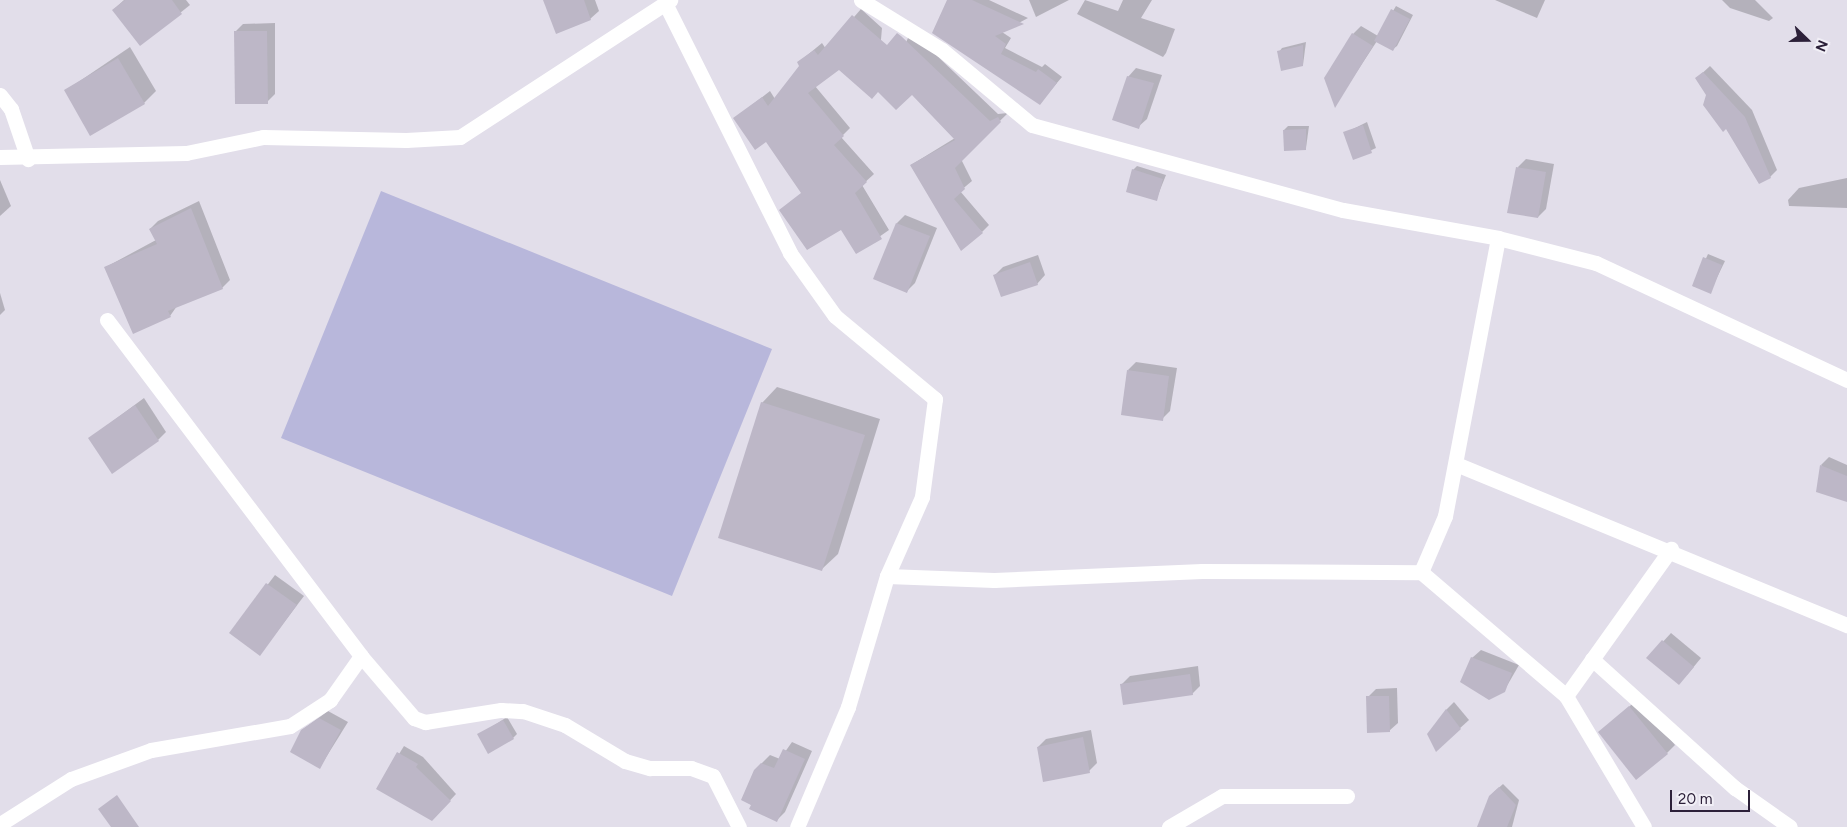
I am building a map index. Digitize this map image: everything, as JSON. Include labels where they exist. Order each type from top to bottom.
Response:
[{"type":"street","points":[[862,0],[942,50],[1032,125],[1343,210],[1498,238],[1596,263],[1847,380]]},
{"type":"street","points":[[0,156],[28,158],[186,153],[263,137],[406,140],[460,137],[668,2],[790,253],[835,316],[935,399],[922,497],[887,576],[848,707],[798,827]]},
{"type":"street","points":[[0,95],[11,109],[28,158]]},
{"type":"street","points":[[1421,572],[1445,516],[1498,238]]},
{"type":"street","points":[[107,320],[361,656],[414,718],[425,722],[523,711],[565,725],[625,761],[650,768],[691,768],[713,776],[739,827]]},
{"type":"street","points":[[1456,464],[1671,550],[1847,625]]},
{"type":"street","points":[[1566,696],[1671,550]]},
{"type":"street","points":[[887,576],[994,580],[1202,571],[1421,572],[1566,696],[1644,827]]},
{"type":"street","points":[[0,824],[71,779],[151,750],[290,726],[330,700],[361,656]]},
{"type":"street","points":[[1592,659],[1735,788],[1790,827]]},
{"type":"street","points":[[1169,827],[1222,796],[1347,796]]},
{"type":"shaded area","points":[[381,191],[772,349],[672,596],[281,438]]},
{"type":"building","points":[[125,0],[172,0],[182,14],[140,46],[112,10]]},
{"type":"building","points":[[543,0],[584,0],[591,20],[556,34]]},
{"type":"building","points":[[947,0],[972,0],[1024,24],[995,36],[1006,44],[1001,54],[1036,72],[1038,69],[1057,83],[1040,105],[932,33]]},
{"type":"building","points":[[1391,9],[1410,19],[1393,51],[1374,41]]},
{"type":"building","points":[[852,15],[887,45],[897,33],[990,121],[998,117],[1001,122],[955,168],[965,189],[954,199],[983,233],[961,251],[910,165],[955,140],[912,95],[896,110],[878,92],[872,99],[839,70],[808,93],[844,136],[834,145],[867,182],[855,193],[882,239],[856,254],[841,230],[807,250],[779,210],[801,193],[766,142],[755,150],[733,118],[762,97],[768,106],[799,66],[797,62],[814,50],[818,55]]},
{"type":"building","points":[[234,31],[267,31],[268,104],[235,104]]},
{"type":"building","points":[[1352,33],[1373,46],[1335,108],[1324,78]]},
{"type":"building","points":[[1303,45],[1303,66],[1281,71],[1277,51]]},
{"type":"building","points":[[118,58],[145,104],[90,136],[64,90]]},
{"type":"building","points":[[1703,72],[1745,117],[1771,178],[1759,184],[1726,129],[1723,132],[1703,105],[1706,95],[1695,78]]},
{"type":"building","points":[[1127,76],[1154,83],[1139,129],[1112,120]]},
{"type":"building","points":[[1363,125],[1372,153],[1353,160],[1343,132]]},
{"type":"building","points":[[1306,129],[1306,150],[1284,151],[1283,130]]},
{"type":"building","points":[[1516,167],[1546,172],[1538,218],[1507,213]]},
{"type":"building","points":[[1132,169],[1163,179],[1157,201],[1126,192]]},
{"type":"building","points":[[191,208],[223,289],[168,311],[171,317],[133,334],[104,267],[157,244],[149,229]]},
{"type":"building","points":[[896,223],[930,236],[907,293],[873,279]]},
{"type":"building","points":[[1703,257],[1722,265],[1711,294],[1692,286]]},
{"type":"building","points":[[1030,262],[1038,285],[1001,297],[993,275]]},
{"type":"building","points":[[1127,370],[1169,376],[1163,421],[1121,415]]},
{"type":"building","points":[[761,402],[865,435],[822,571],[718,538]]},
{"type":"building","points":[[135,405],[159,441],[112,474],[88,438]]},
{"type":"building","points":[[1820,465],[1847,476],[1847,502],[1816,492]]},
{"type":"building","points":[[266,583],[297,605],[260,656],[229,633]]},
{"type":"building","points":[[1662,640],[1694,667],[1679,685],[1646,658]]},
{"type":"building","points":[[1471,657],[1512,673],[1505,692],[1489,700],[1460,682]]},
{"type":"building","points":[[1190,674],[1193,695],[1123,705],[1120,684]]},
{"type":"building","points":[[1366,696],[1389,696],[1390,732],[1367,733]]},
{"type":"building","points":[[1629,706],[1668,754],[1636,780],[1598,732]]},
{"type":"building","points":[[1446,709],[1461,729],[1436,752],[1427,734]]},
{"type":"building","points":[[319,718],[341,730],[320,769],[290,752],[301,730]]},
{"type":"building","points":[[503,720],[514,739],[488,754],[477,734]]},
{"type":"building","points":[[1083,737],[1090,773],[1043,782],[1037,747]]},
{"type":"building","points":[[783,749],[805,759],[777,822],[749,809],[751,805],[741,800],[754,770],[761,763],[774,768]]},
{"type":"building","points":[[397,752],[418,764],[416,767],[451,801],[432,821],[376,789]]},
{"type":"building","points":[[1499,787],[1516,805],[1507,827],[1477,827],[1489,796]]},
{"type":"building","points":[[117,795],[139,827],[111,827],[98,809]]}]
